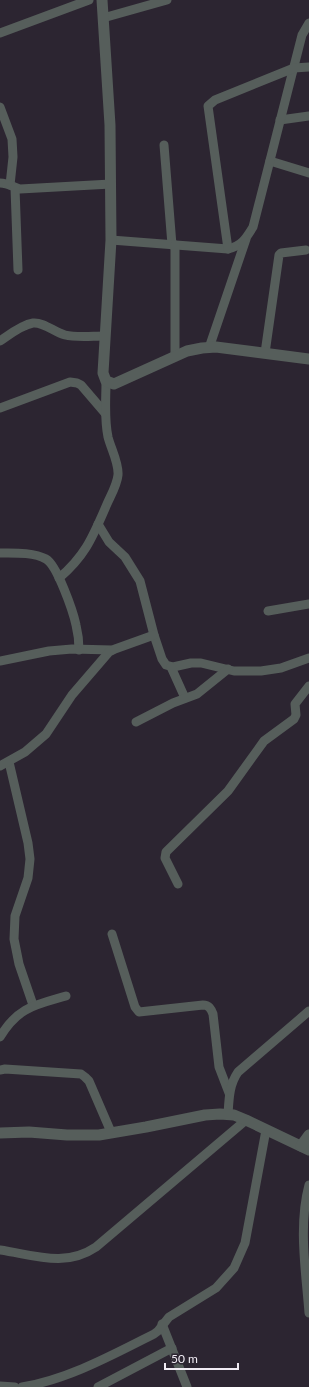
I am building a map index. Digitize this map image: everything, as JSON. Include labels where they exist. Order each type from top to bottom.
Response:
[{"type":"street","points":[[0,33],[89,0]]},
{"type":"street","points":[[59,578],[78,559],[94,535],[118,476],[108,436],[105,414],[106,381],[103,373],[111,240],[111,184],[110,125],[102,0]]},
{"type":"street","points":[[103,18],[167,0]]},
{"type":"street","points":[[111,240],[228,250],[238,246],[246,238],[253,227],[302,35],[309,24]]},
{"type":"street","points":[[228,250],[208,106],[214,100],[294,68],[309,67]]},
{"type":"street","points":[[0,107],[12,139],[18,270]]},
{"type":"street","points":[[280,120],[309,116]]},
{"type":"street","points":[[164,145],[174,245],[175,356]]},
{"type":"street","points":[[270,161],[309,173]]},
{"type":"street","points":[[0,183],[20,188],[111,184]]},
{"type":"street","points":[[209,348],[246,238]]},
{"type":"street","points":[[265,353],[279,255],[281,253],[306,250]]},
{"type":"street","points":[[0,342],[18,329],[33,323],[39,324],[59,333],[72,336],[105,336]]},
{"type":"street","points":[[106,381],[114,384],[187,351],[202,348],[309,358]]},
{"type":"street","points":[[0,408],[70,382],[81,385],[105,414]]},
{"type":"street","points":[[98,524],[109,542],[124,557],[140,581],[154,635],[164,663],[171,667],[185,698]]},
{"type":"street","points":[[0,553],[20,554],[45,558],[51,562],[59,578],[76,623],[79,650]]},
{"type":"street","points":[[268,610],[309,604]]},
{"type":"street","points":[[0,662],[49,651],[112,650],[154,635]]},
{"type":"street","points":[[0,766],[25,752],[46,734],[72,695],[112,650]]},
{"type":"street","points":[[171,667],[196,663],[246,672],[272,670],[309,658]]},
{"type":"street","points":[[136,722],[185,698],[197,694],[228,669]]},
{"type":"street","points":[[178,884],[166,858],[166,852],[228,791],[264,741],[294,719],[296,715],[294,707],[295,704],[309,686]]},
{"type":"street","points":[[9,762],[28,843],[30,859],[28,878],[16,916],[14,939],[19,964],[33,1005]]},
{"type":"street","points":[[112,934],[135,1007],[139,1012],[203,1004],[210,1008],[213,1014],[219,1067],[229,1093]]},
{"type":"street","points":[[0,1037],[17,1015],[33,1005],[66,996]]},
{"type":"street","points":[[228,1115],[229,1093],[238,1072],[309,1011]]},
{"type":"street","points":[[0,1070],[5,1069],[81,1074],[89,1081],[111,1132]]},
{"type":"street","points":[[0,1133],[29,1132],[82,1136],[205,1115],[220,1114],[234,1115],[305,1148],[309,1136]]},
{"type":"street","points":[[0,1250],[60,1259],[87,1253],[246,1120]]},
{"type":"street","points":[[22,1387],[60,1378],[154,1334],[169,1317],[216,1288],[234,1268],[245,1243],[266,1130]]},
{"type":"street","points":[[309,1185],[303,1225],[309,1313]]},
{"type":"street","points":[[162,1324],[187,1387]]},
{"type":"street","points":[[98,1387],[172,1348]]},
{"type":"street","points":[[0,1386],[15,1387]]}]
